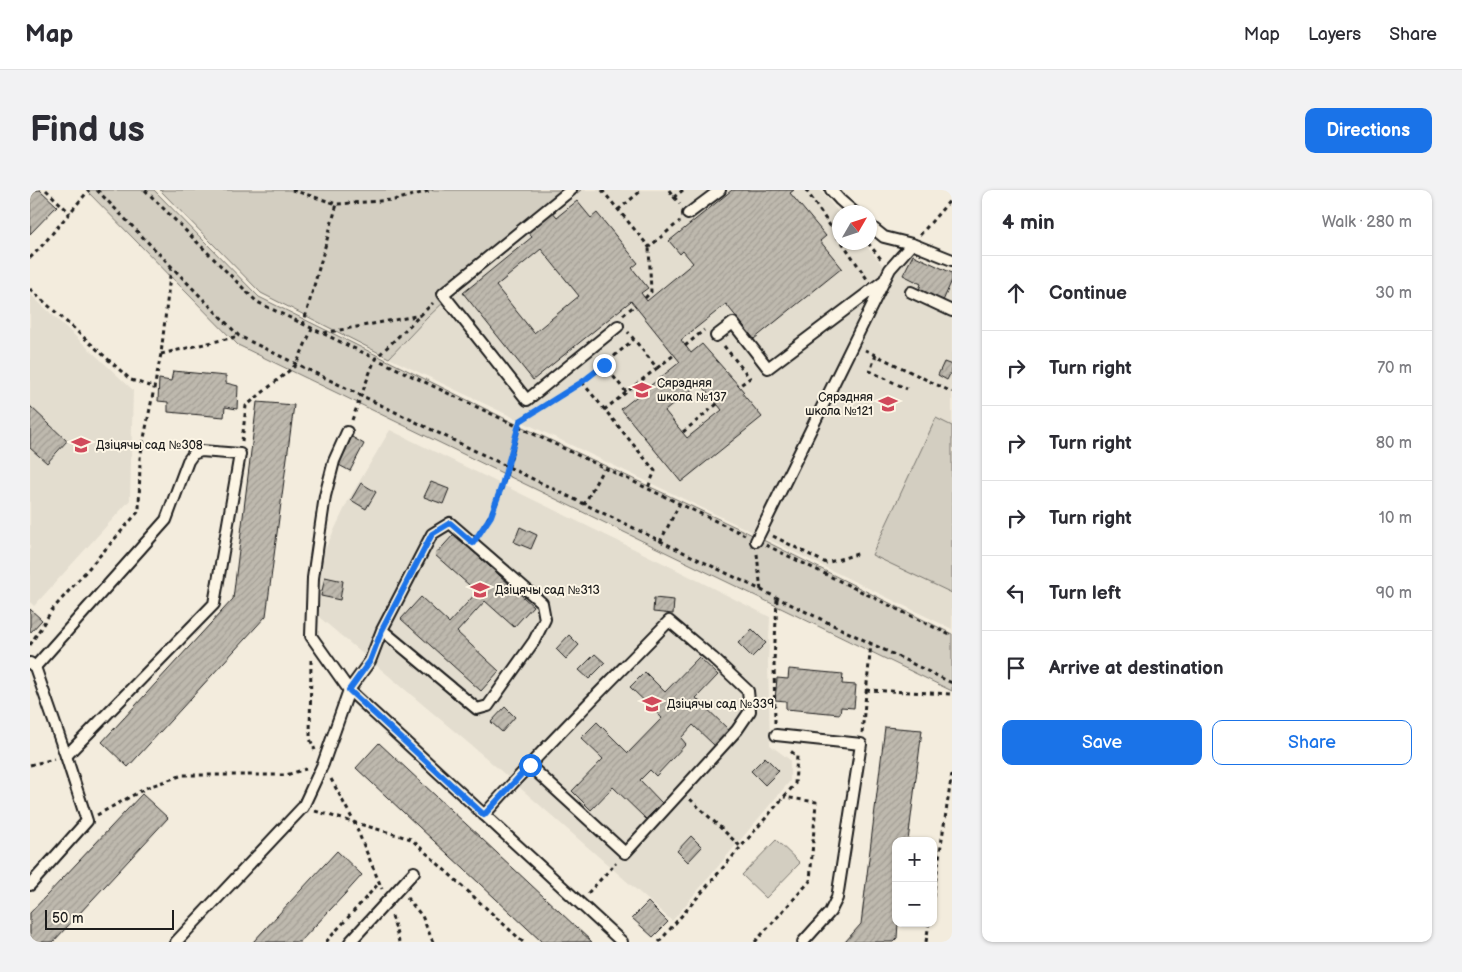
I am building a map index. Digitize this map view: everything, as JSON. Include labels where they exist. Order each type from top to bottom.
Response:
[{"type":"lane","points":[[571,190],[442,294],[527,400],[619,324]]},
{"type":"lane","points":[[688,214],[720,190]]},
{"type":"lane","points":[[831,190],[846,205]]},
{"type":"lane","points":[[877,231],[884,237],[912,244],[952,260]]},
{"type":"lane","points":[[756,540],[890,270],[912,244]]},
{"type":"lane","points":[[716,336],[733,323],[768,368],[885,280]]},
{"type":"lane","points":[[911,292],[952,312]]},
{"type":"lane","points":[[348,432],[334,461],[325,496],[313,578],[311,636],[349,690],[622,942]]},
{"type":"lane","points":[[30,884],[87,821],[66,756],[32,665],[166,520],[188,461],[193,454],[201,451],[240,454],[214,604],[66,756]]},
{"type":"lane","points":[[176,942],[303,807],[323,764],[349,690],[370,661],[382,630],[432,534],[450,523],[542,603],[545,619],[534,641],[488,706],[477,709],[382,630]]},
{"type":"lane","points":[[484,815],[530,765],[669,621],[748,691],[750,711],[737,730],[626,853],[530,765]]},
{"type":"lane","points":[[776,735],[862,744],[837,898],[830,912],[803,942]]},
{"type":"lane","points":[[350,942],[414,872]]},
{"type":"path","points":[[30,258],[89,190]]},
{"type":"path","points":[[97,190],[239,336],[952,683]]},
{"type":"path","points":[[145,190],[257,302],[647,490],[756,540],[952,636]]},
{"type":"path","points":[[292,190],[337,204],[394,200],[433,190]]},
{"type":"path","points":[[602,190],[649,247],[652,292],[645,298]]},
{"type":"path","points":[[618,210],[642,190]]},
{"type":"path","points":[[649,247],[688,214],[669,190]]},
{"type":"path","points":[[674,197],[683,190]]},
{"type":"path","points":[[806,190],[832,227]]},
{"type":"path","points":[[47,193],[70,213]]},
{"type":"path","points":[[912,244],[952,198]]},
{"type":"path","points":[[303,325],[337,204]]},
{"type":"path","points":[[848,250],[874,288]]},
{"type":"path","points":[[874,250],[890,270]]},
{"type":"path","points":[[30,645],[52,610],[139,511],[140,458],[161,354],[171,266]]},
{"type":"path","points":[[30,289],[131,380],[153,387]]},
{"type":"path","points":[[348,432],[375,359],[442,294]]},
{"type":"path","points":[[634,306],[619,324],[634,339],[656,368]]},
{"type":"path","points":[[322,334],[421,315]]},
{"type":"path","points":[[685,346],[709,326],[750,378],[739,386]]},
{"type":"path","points":[[240,454],[246,406],[296,365],[312,329]]},
{"type":"path","points":[[161,354],[239,336]]},
{"type":"path","points":[[473,543],[491,516],[508,468],[520,421],[582,382],[634,339]]},
{"type":"path","points":[[853,344],[952,392]]},
{"type":"path","points":[[604,410],[674,354]]},
{"type":"path","points":[[876,356],[870,371],[907,389]]},
{"type":"path","points":[[604,365],[626,392]]},
{"type":"path","points":[[582,382],[655,470],[647,490]]},
{"type":"path","points":[[682,432],[717,404]]},
{"type":"path","points":[[584,505],[603,468]]},
{"type":"path","points":[[660,542],[680,505]]},
{"type":"path","points":[[761,530],[826,563],[861,553]]},
{"type":"path","points":[[756,540],[761,591]]},
{"type":"path","points":[[660,942],[795,784],[797,756],[776,741],[774,662],[777,599]]},
{"type":"path","points":[[311,636],[310,739],[354,822],[380,883],[399,942]]},
{"type":"path","points":[[862,744],[871,644]]},
{"type":"path","points":[[866,690],[952,694]]},
{"type":"path","points":[[30,765],[66,756]]},
{"type":"path","points":[[87,821],[148,787],[183,775],[286,774],[323,764]]},
{"type":"path","points":[[935,882],[952,773]]},
{"type":"path","points":[[682,791],[741,847]]},
{"type":"path","points":[[755,942],[810,881],[816,802],[784,797]]},
{"type":"path","points":[[580,903],[626,853]]},
{"type":"path","points":[[326,942],[380,883]]},
{"type":"path","points":[[400,888],[422,916],[433,942]]},
{"type":"path","points":[[926,942],[928,927]]},
{"type":"shaded area","points":[[86,190],[154,190],[259,297],[512,422],[759,538],[952,634],[952,691],[238,345]]},
{"type":"shaded area","points":[[160,190],[581,190],[447,299],[389,358],[261,293]]},
{"type":"shaded area","name":"Сярэдняя школа №137","points":[[581,190],[820,190],[832,205],[832,250],[870,250],[884,267],[889,269],[907,251],[952,272],[952,629],[389,358],[447,299]]},
{"type":"shaded area","name":"Дзіцячы сад №308","points":[[30,294],[133,390],[130,500],[34,606],[30,602]]},
{"type":"shaded area","points":[[936,418],[952,426],[952,593],[872,555]]},
{"type":"shaded area","points":[[390,430],[770,617],[768,662],[770,745],[790,760],[790,781],[672,921],[485,757],[319,617],[320,560],[349,499]]},
{"type":"shaded area","points":[[776,840],[800,863],[766,898],[742,875]]},
{"type":"building","points":[[30,190],[40,190],[57,206],[30,234]]},
{"type":"building","points":[[732,190],[794,190],[790,193],[826,236],[820,241],[842,268],[754,339],[726,304],[681,340],[691,353],[702,344],[744,392],[742,393],[762,417],[681,482],[621,409],[680,362],[631,301],[533,380],[463,293],[532,237],[527,231],[552,211],[557,217],[577,201],[591,218],[597,213],[638,263],[632,268],[648,288],[641,293],[647,301],[693,263],[683,251],[680,254],[669,241]],"holes":[[[541,249],[579,296],[534,333],[496,286]],[[700,383],[722,410],[687,438],[665,411]]]},
{"type":"building","points":[[913,255],[952,273],[952,280],[943,301],[919,290],[921,284],[903,275]]},
{"type":"building","points":[[944,362],[952,365],[952,370],[947,380],[938,375]]},
{"type":"building","points":[[173,371],[226,376],[226,383],[238,386],[237,409],[225,407],[224,417],[168,412],[168,402],[158,401],[159,379],[171,381]]},
{"type":"building","points":[[257,402],[294,405],[266,616],[128,767],[102,742],[233,599]]},
{"type":"building","points":[[30,406],[67,441],[47,463],[30,448]]},
{"type":"building","points":[[352,437],[364,444],[350,471],[337,464]]},
{"type":"building","points":[[431,482],[449,489],[443,504],[424,497]]},
{"type":"building","points":[[361,483],[376,492],[366,509],[351,500]]},
{"type":"building","points":[[520,527],[537,535],[531,549],[514,542]]},
{"type":"building","points":[[454,534],[533,606],[514,627],[485,601],[457,632],[499,671],[481,691],[401,619],[421,597],[449,623],[477,592],[435,555]]},
{"type":"building","points":[[325,577],[343,581],[340,600],[321,596]]},
{"type":"building","points":[[654,598],[674,600],[673,614],[653,612]]},
{"type":"building","points":[[30,609],[42,620],[30,633]]},
{"type":"building","points":[[752,629],[766,643],[752,657],[738,643]]},
{"type":"building","points":[[569,635],[579,645],[566,659],[556,649]]},
{"type":"building","points":[[595,654],[605,663],[589,679],[579,670]]},
{"type":"building","points":[[699,657],[718,675],[696,698],[730,731],[715,746],[693,725],[681,738],[686,744],[656,776],[650,770],[640,780],[662,803],[646,819],[613,787],[591,810],[572,791],[603,759],[581,738],[597,722],[628,753],[662,718],[630,687],[645,672],[665,692]]},
{"type":"building","points":[[789,669],[843,674],[842,684],[856,685],[854,708],[841,707],[840,714],[786,709],[786,701],[775,700],[777,678],[788,679]]},
{"type":"building","points":[[505,707],[515,717],[502,732],[491,722]]},
{"type":"building","points":[[885,727],[922,730],[909,837],[892,837],[892,927],[898,927],[897,938],[893,942],[845,942],[861,924]]},
{"type":"building","points":[[379,743],[592,942],[542,942],[356,768]]},
{"type":"building","points":[[765,757],[779,771],[765,785],[751,771]]},
{"type":"building","points":[[142,794],[168,818],[53,942],[30,942],[30,913]]},
{"type":"building","points":[[691,836],[702,847],[688,862],[677,851]]},
{"type":"building","points":[[337,851],[362,875],[344,895],[300,942],[253,942]]},
{"type":"building","points":[[648,902],[668,922],[653,937],[632,918]]},
{"type":"place","name":"Сярэдняя школа №137","points":[[642,390]]},
{"type":"place","name":"Сярэдняя школа №121","points":[[888,404]]},
{"type":"place","name":"Дзіцячы сад №308","points":[[81,445]]},
{"type":"place","name":"Дзіцячы сад №313","points":[[480,590]]},
{"type":"place","name":"Дзіцячы сад №339","points":[[652,704]]},
{"type":"route","points":[[530,765],[484,815],[349,690],[370,661],[382,630],[432,534],[450,523],[473,543],[491,516],[508,468],[520,421],[582,382],[604,365]]}]
